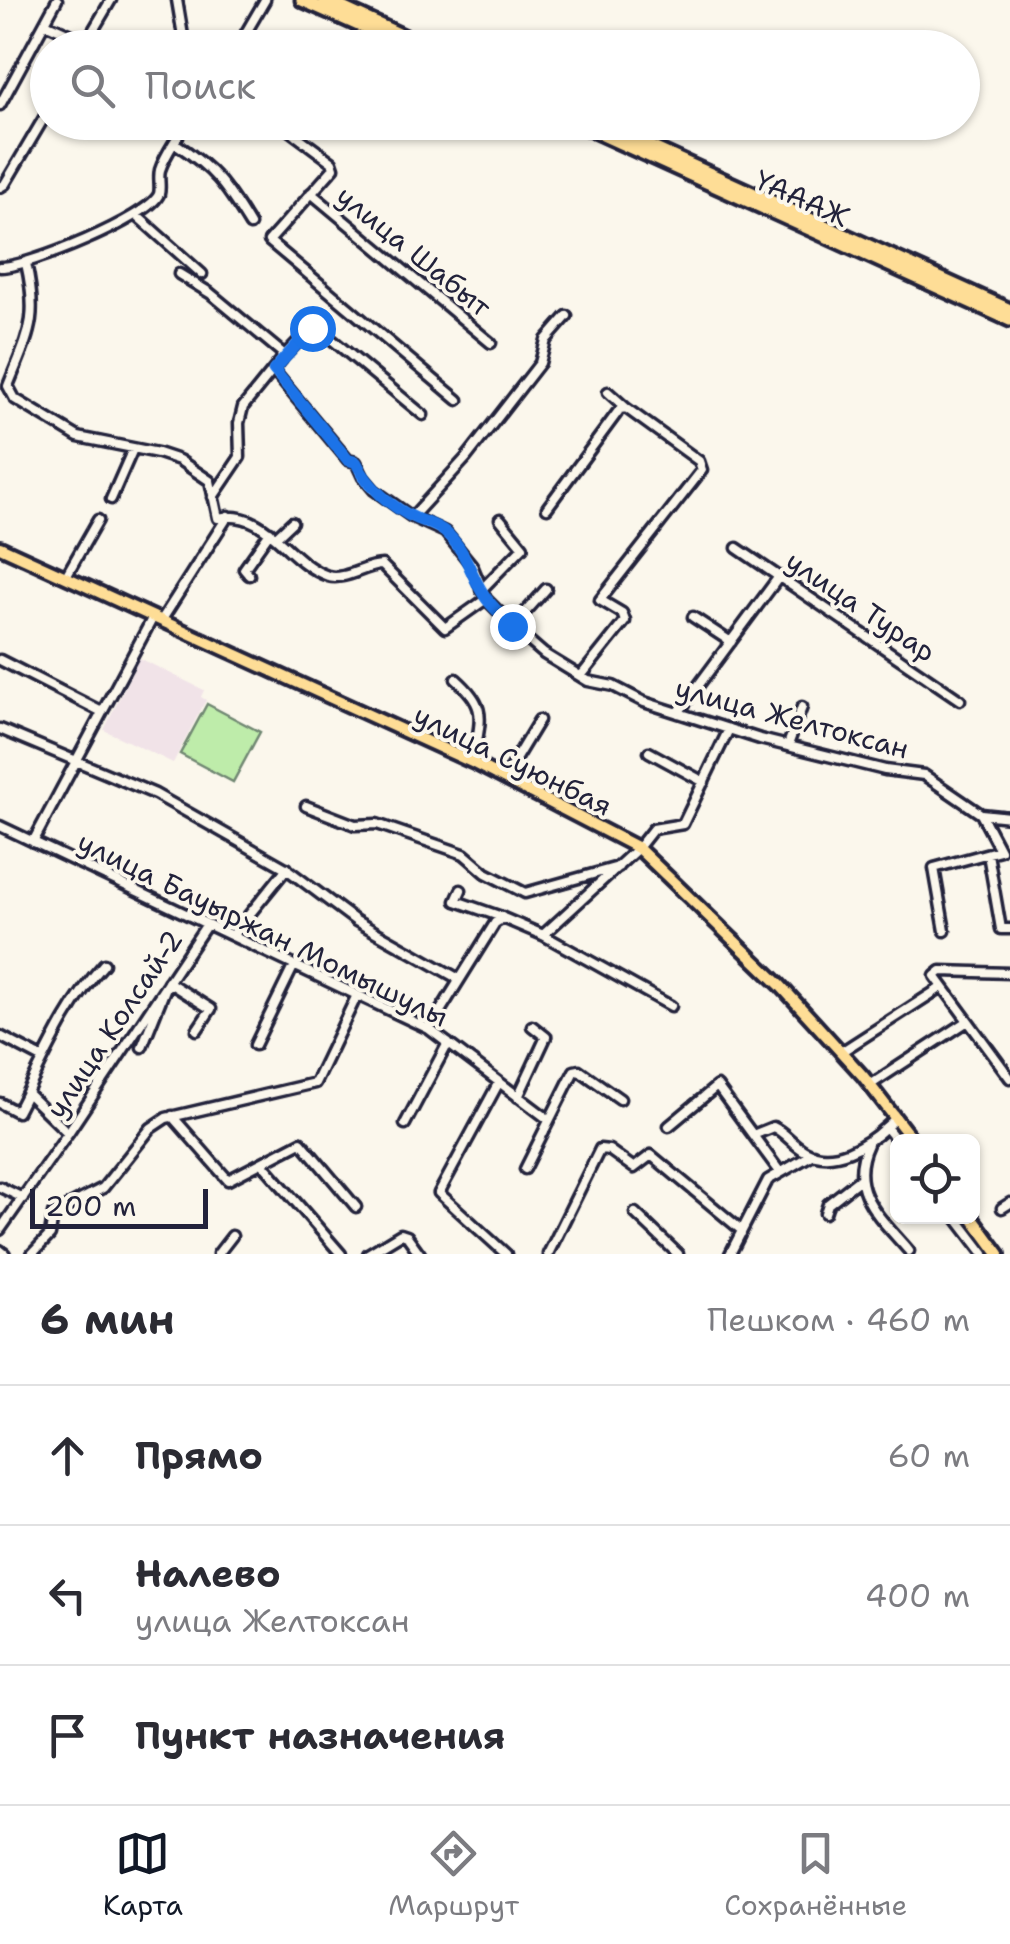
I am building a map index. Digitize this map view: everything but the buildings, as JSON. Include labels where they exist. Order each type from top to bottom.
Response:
[{"type":"highway","points":[[302,0],[370,30]]},
{"type":"highway","points":[[325,0],[390,30]]},
{"type":"highway","name":"ҮАААЖ","points":[[614,140],[1010,320]]},
{"type":"highway","name":"ҮАААЖ","points":[[636,140],[1010,310]]},
{"type":"main road","name":"улица Суюнбая","points":[[0,547],[474,763],[638,848],[780,986],[870,1085],[908,1134]]},
{"type":"main road","points":[[977,1224],[1000,1254]]},
{"type":"street","points":[[41,30],[58,0]]},
{"type":"street","points":[[93,30],[111,0]]},
{"type":"street","points":[[177,0],[183,30]]},
{"type":"street","points":[[248,30],[265,0]]},
{"type":"street","points":[[45,23],[58,30]]},
{"type":"street","points":[[0,105],[30,50]]},
{"type":"street","points":[[0,187],[31,140]]},
{"type":"street","points":[[0,267],[26,262],[136,215],[159,193],[160,172],[177,140]]},
{"type":"street","points":[[302,140],[332,162],[334,168],[269,241],[458,400]]},
{"type":"street","points":[[175,143],[209,166],[224,182],[250,225]]},
{"type":"street","name":"улица Шабыт","points":[[311,193],[490,343]]},
{"type":"street","points":[[136,215],[202,274]]},
{"type":"street","points":[[26,262],[34,298],[33,322],[4,389],[14,399],[78,437],[180,460],[210,480],[216,516],[250,519],[296,556],[334,577],[382,566],[446,628],[486,599]]},
{"type":"street","points":[[178,274],[210,294],[281,352],[282,359]]},
{"type":"street","points":[[412,517],[466,458],[529,378],[540,363],[546,340],[567,316]]},
{"type":"street","points":[[213,498],[240,457],[243,407],[312,328],[318,328],[423,415]]},
{"type":"street","name":"улица Желтоксан","points":[[274,370],[348,460],[356,462],[374,490],[412,517],[435,525],[459,547],[472,565],[486,599],[544,654],[596,684],[613,686],[678,713],[885,770],[924,775],[981,814]]},
{"type":"street","points":[[581,676],[624,621],[622,612],[600,600],[702,470],[699,462],[608,392]]},
{"type":"street","points":[[548,508],[620,409],[626,408]]},
{"type":"street","points":[[111,498],[133,449]]},
{"type":"street","points":[[33,842],[157,619],[228,516]]},
{"type":"street","points":[[481,590],[523,547],[500,519]]},
{"type":"street","points":[[66,576],[98,520]]},
{"type":"street","points":[[249,576],[244,568],[273,535],[292,522]]},
{"type":"street","name":"улица Турар","points":[[737,548],[960,700]]},
{"type":"street","points":[[678,713],[778,578]]},
{"type":"street","points":[[512,626],[546,589]]},
{"type":"street","points":[[694,617],[731,642]]},
{"type":"street","points":[[0,660],[102,712]]},
{"type":"street","points":[[456,678],[477,698],[481,710],[474,763]]},
{"type":"street","points":[[788,745],[802,707]]},
{"type":"street","points":[[504,778],[538,720]]},
{"type":"street","points":[[0,729],[155,794],[287,868],[356,921],[460,979]]},
{"type":"street","points":[[543,935],[638,848],[653,829],[683,824],[729,729]]},
{"type":"street","points":[[649,752],[704,782]]},
{"type":"street","points":[[306,806],[354,826],[377,824],[464,854],[486,873],[525,893],[618,866]]},
{"type":"street","points":[[981,814],[1010,816]]},
{"type":"street","points":[[945,931],[935,866],[988,854],[1001,847],[981,814]]},
{"type":"street","name":"улица Бауыржан Момышулы","points":[[0,826],[429,1029],[548,1119]]},
{"type":"street","points":[[988,854],[1005,929]]},
{"type":"street","points":[[232,936],[287,868]]},
{"type":"street","points":[[461,890],[456,901],[543,935],[671,1006]]},
{"type":"street","points":[[429,1029],[495,924],[503,918]]},
{"type":"street","name":"улица Колсай-2","points":[[0,1230],[207,924]]},
{"type":"street","points":[[0,1103],[17,1112],[42,1058],[86,984],[104,964]]},
{"type":"street","points":[[256,1045],[294,965]]},
{"type":"street","points":[[1010,974],[941,971],[935,975],[1010,1078]]},
{"type":"street","points":[[142,1047],[168,982],[211,1010],[197,1030]]},
{"type":"street","points":[[841,1052],[942,988]]},
{"type":"street","points":[[32,1254],[50,1235],[53,1214],[103,1188],[151,1128],[172,1116],[315,1083],[358,995]]},
{"type":"street","points":[[870,1085],[968,1021]]},
{"type":"street","points":[[518,1097],[546,1037],[532,1026]]},
{"type":"street","name":"улица Колсай-2","points":[[0,1036],[42,1058]]},
{"type":"street","points":[[404,1124],[448,1043]]},
{"type":"street","points":[[525,1169],[574,1071],[579,1070],[620,1099]]},
{"type":"street","points":[[499,1082],[439,1193],[506,1254]]},
{"type":"street","points":[[669,1126],[718,1086],[780,1172]]},
{"type":"street","points":[[26,1093],[68,1134]]},
{"type":"street","points":[[172,1116],[228,1180],[301,1142],[356,1207]]},
{"type":"street","points":[[753,1136],[773,1126],[804,1151],[836,1154],[868,1144],[896,1118]]},
{"type":"street","points":[[886,1127],[892,1134]]},
{"type":"street","points":[[868,1144],[860,1179],[867,1203],[909,1251]]},
{"type":"street","points":[[548,1254],[600,1149],[609,1150],[634,1168],[650,1155],[740,1228],[741,1233]]},
{"type":"street","points":[[730,1254],[772,1175],[813,1154]]},
{"type":"street","points":[[262,1163],[341,1254]]},
{"type":"street","points":[[826,1213],[828,1204],[860,1179]]},
{"type":"street","points":[[0,1187],[24,1198]]},
{"type":"street","points":[[635,1213],[678,1254]]},
{"type":"street","points":[[961,1224],[984,1254]]},
{"type":"street","points":[[368,1254],[401,1234],[408,1236],[420,1254]]},
{"type":"street","points":[[218,1254],[232,1236]]},
{"type":"shaded area","points":[[139,658],[204,690],[201,697],[206,700],[173,763],[104,730]]},
{"type":"green space","points":[[207,704],[260,732],[233,782],[180,754]]},
{"type":"route","points":[[312,328],[274,370],[348,460],[356,462],[374,490],[412,517],[435,525],[459,547],[472,565],[486,599],[512,626]]}]
